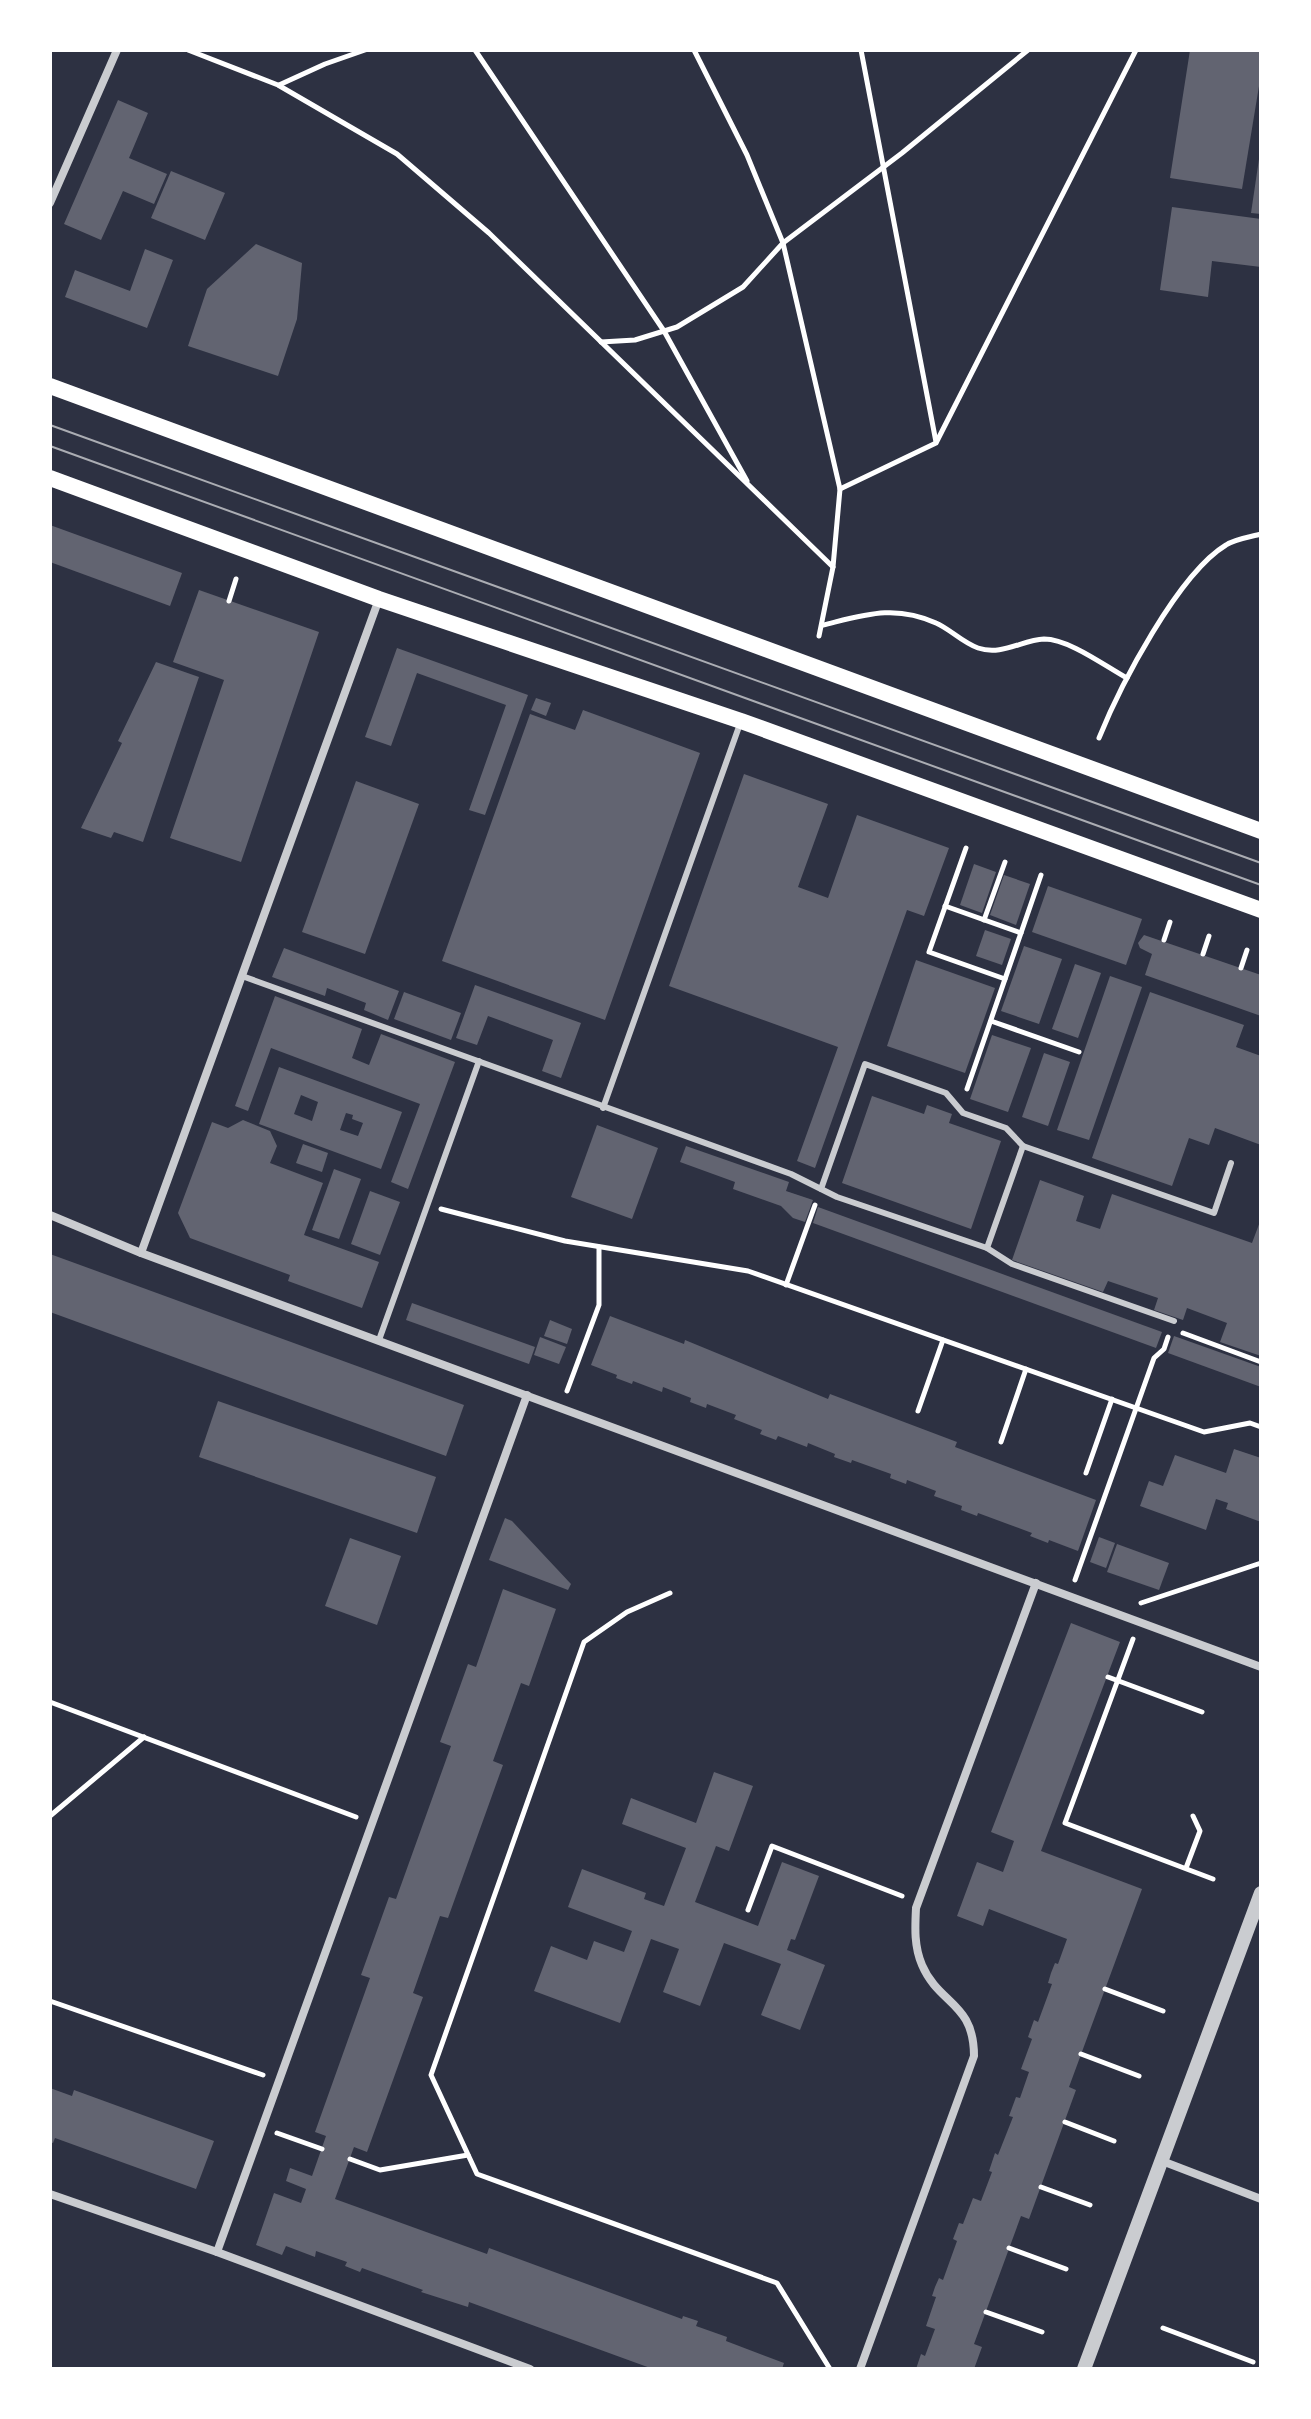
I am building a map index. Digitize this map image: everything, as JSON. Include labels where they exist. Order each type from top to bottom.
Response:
[{"type":"main road","points":[[50,386],[1261,831]]},
{"type":"main road","points":[[50,478],[379,599],[741,721],[1261,910]]},
{"type":"street","points":[[50,203],[117,50]]},
{"type":"street","points":[[141,1253],[379,599]]},
{"type":"street","points":[[50,1215],[141,1253],[1261,1667]]},
{"type":"street","points":[[217,2252],[527,1395]]},
{"type":"street","points":[[860,2369],[974,2056],[970,2024],[922,1967],[914,1938],[919,1902],[1036,1583]]},
{"type":"street","points":[[1084,2369],[1261,1893]]},
{"type":"street","points":[[1162,2161],[1261,2199]]},
{"type":"street","points":[[50,2194],[217,2252],[530,2369]]},
{"type":"lane","points":[[603,1108],[741,721]]},
{"type":"lane","points":[[242,976],[791,1174],[837,1197],[987,1248],[1012,1264],[1174,1321]]},
{"type":"lane","points":[[379,1340],[479,1061]]},
{"type":"lane","points":[[821,1189],[865,1064],[946,1093],[963,1113],[1006,1128],[1023,1146],[1214,1213],[1231,1163]]},
{"type":"lane","points":[[987,1248],[1023,1146]]},
{"type":"path","points":[[188,50],[278,85],[397,154],[489,233],[833,567]]},
{"type":"path","points":[[278,85],[365,50]]},
{"type":"path","points":[[475,50],[664,331],[751,489]]},
{"type":"path","points":[[694,50],[747,155],[783,243],[840,489],[833,567],[819,636]]},
{"type":"path","points":[[861,50],[936,443]]},
{"type":"path","points":[[600,342],[635,340],[677,327],[743,287],[783,243],[883,168],[1028,50]]},
{"type":"path","points":[[840,489],[936,443],[1136,50]]},
{"type":"path","points":[[1099,738],[1116,697],[1188,580],[1226,544],[1261,534]]},
{"type":"path","points":[[229,601],[236,579]]},
{"type":"path","points":[[823,625],[881,611],[914,614],[939,624],[978,648],[1002,650],[1042,639],[1062,642],[1127,678]]},
{"type":"path","points":[[966,848],[929,952],[1005,979]]},
{"type":"path","points":[[984,920],[1005,862]]},
{"type":"path","points":[[960,1109],[1041,875]]},
{"type":"path","points":[[945,906],[1021,933]]},
{"type":"path","points":[[1164,940],[1170,922]]},
{"type":"path","points":[[1203,954],[1209,936]]},
{"type":"path","points":[[1241,968],[1247,950]]},
{"type":"path","points":[[991,1021],[1079,1052]]},
{"type":"path","points":[[786,1285],[821,1189]]},
{"type":"path","points":[[427,1206],[565,1241],[748,1271],[1204,1432],[1250,1423],[1261,1427]]},
{"type":"path","points":[[561,1407],[599,1305],[599,1247]]},
{"type":"path","points":[[1070,1596],[1154,1358],[1164,1349],[1171,1329],[1261,1362]]},
{"type":"path","points":[[918,1411],[943,1340]]},
{"type":"path","points":[[1001,1442],[1026,1369]]},
{"type":"path","points":[[1086,1473],[1112,1399]]},
{"type":"path","points":[[1114,1612],[1261,1563]]},
{"type":"path","points":[[670,1593],[627,1612],[584,1642],[431,2075],[477,2174],[777,2283],[830,2369]]},
{"type":"path","points":[[1140,1622],[1065,1823],[1213,1879]]},
{"type":"path","points":[[1108,1677],[1202,1712]]},
{"type":"path","points":[[50,1702],[372,1823]]},
{"type":"path","points":[[50,1816],[144,1737]]},
{"type":"path","points":[[1186,1868],[1200,1831],[1193,1816]]},
{"type":"path","points":[[748,1910],[772,1846],[919,1902]]},
{"type":"path","points":[[1105,1989],[1163,2011]]},
{"type":"path","points":[[50,2001],[279,2080]]},
{"type":"path","points":[[1081,2054],[1139,2076]]},
{"type":"path","points":[[1065,2122],[1114,2141]]},
{"type":"path","points":[[262,2127],[322,2149]]},
{"type":"path","points":[[350,2159],[380,2170],[468,2155]]},
{"type":"path","points":[[1041,2187],[1090,2205]]},
{"type":"path","points":[[1009,2248],[1066,2269]]},
{"type":"path","points":[[986,2312],[1042,2332]]},
{"type":"path","points":[[1163,2328],[1253,2362]]},
{"type":"building","points":[[1190,50],[1261,50],[1261,74],[1242,189],[1170,178]]},
{"type":"building","points":[[118,100],[148,113],[129,158],[167,174],[154,204],[123,191],[101,240],[64,224]]},
{"type":"building","points":[[1261,159],[1261,214],[1251,213]]},
{"type":"building","points":[[171,171],[225,193],[205,240],[151,218]]},
{"type":"building","points":[[1172,207],[1261,219],[1261,267],[1212,261],[1208,297],[1160,290]]},
{"type":"building","points":[[256,244],[302,263],[297,319],[278,376],[188,346],[207,289]]},
{"type":"building","points":[[145,249],[173,260],[147,328],[65,297],[75,270],[130,291]]},
{"type":"building","points":[[50,525],[182,573],[170,606],[50,562]]},
{"type":"building","points":[[199,590],[319,632],[241,862],[170,838],[224,680],[173,662]]},
{"type":"building","points":[[397,648],[528,695],[485,815],[469,810],[506,705],[417,673],[391,746],[365,737]]},
{"type":"building","points":[[156,662],[199,677],[143,842],[114,832],[111,838],[81,828],[122,743],[118,741]]},
{"type":"building","points":[[536,698],[551,703],[546,716],[531,710]]},
{"type":"building","points":[[583,710],[700,753],[605,1020],[442,961],[530,714],[575,730]]},
{"type":"building","points":[[744,774],[828,804],[798,887],[828,898],[857,815],[949,848],[924,916],[907,910],[815,1168],[797,1161],[838,1047],[669,986]]},
{"type":"building","points":[[356,781],[419,804],[365,954],[302,932]]},
{"type":"building","points":[[974,864],[996,872],[982,913],[960,905]]},
{"type":"building","points":[[1004,875],[1030,884],[1016,925],[990,915]]},
{"type":"building","points":[[1048,886],[1142,919],[1126,965],[1032,932]]},
{"type":"building","points":[[985,930],[1011,939],[1002,965],[976,956]]},
{"type":"building","points":[[1144,935],[1261,975],[1261,1016],[1145,975],[1152,954],[1140,948],[1138,943]]},
{"type":"building","points":[[1024,946],[1062,959],[1039,1024],[1001,1011]]},
{"type":"building","points":[[284,948],[399,991],[388,1020],[364,1010],[366,1003],[327,988],[325,996],[272,977]]},
{"type":"building","points":[[916,960],[995,988],[965,1073],[887,1046]]},
{"type":"building","points":[[1075,964],[1101,973],[1078,1038],[1052,1029]]},
{"type":"building","points":[[1110,976],[1142,987],[1089,1140],[1057,1130]]},
{"type":"building","points":[[475,985],[581,1023],[561,1078],[542,1071],[553,1040],[488,1016],[477,1045],[456,1038]]},
{"type":"building","points":[[404,992],[461,1013],[451,1040],[394,1019]]},
{"type":"building","points":[[1150,992],[1244,1025],[1236,1047],[1261,1056],[1261,1145],[1215,1128],[1209,1145],[1189,1138],[1172,1186],[1092,1158]]},
{"type":"building","points":[[275,996],[362,1029],[352,1058],[369,1065],[381,1034],[455,1062],[408,1189],[391,1182],[420,1104],[271,1048],[248,1111],[235,1106]]},
{"type":"building","points":[[992,1035],[1031,1048],[1008,1112],[970,1099]]},
{"type":"building","points":[[1044,1053],[1070,1062],[1048,1126],[1022,1117]]},
{"type":"building","points":[[279,1067],[402,1112],[381,1169],[259,1124]],"holes":[[[301,1095],[318,1102],[312,1121],[294,1114]],[[346,1113],[363,1123],[358,1136],[340,1130]]]},
{"type":"building","points":[[872,1096],[924,1114],[927,1105],[952,1114],[949,1123],[1001,1141],[971,1229],[842,1183]]},
{"type":"building","points":[[243,1120],[270,1131],[277,1146],[270,1163],[323,1183],[304,1235],[379,1262],[362,1308],[288,1281],[290,1275],[190,1238],[178,1213],[212,1122],[228,1128]]},
{"type":"building","points":[[597,1125],[658,1148],[632,1219],[571,1197]]},
{"type":"building","points":[[303,1144],[328,1153],[322,1172],[296,1163]]},
{"type":"building","points":[[686,1146],[789,1182],[786,1191],[813,1200],[805,1222],[793,1218],[781,1206],[733,1189],[735,1182],[680,1162]]},
{"type":"building","points":[[334,1169],[361,1179],[339,1239],[312,1230]]},
{"type":"building","points":[[1040,1180],[1084,1196],[1076,1221],[1100,1229],[1112,1194],[1252,1243],[1261,1219],[1261,1356],[1220,1342],[1227,1323],[1187,1308],[1183,1320],[1154,1310],[1158,1298],[1108,1281],[1103,1292],[1012,1260]]},
{"type":"building","points":[[370,1191],[400,1202],[380,1255],[351,1244]]},
{"type":"building","points":[[818,1207],[1162,1332],[1156,1348],[813,1223]]},
{"type":"building","points":[[50,1254],[464,1405],[446,1456],[50,1312]]},
{"type":"building","points":[[412,1303],[535,1347],[529,1364],[406,1320]]},
{"type":"building","points":[[610,1316],[684,1344],[685,1340],[828,1399],[830,1394],[957,1442],[955,1447],[1096,1500],[1078,1551],[1049,1540],[1048,1543],[1030,1536],[1032,1533],[978,1513],[977,1516],[961,1510],[962,1506],[934,1496],[936,1491],[907,1480],[906,1484],[890,1478],[891,1474],[852,1460],[851,1463],[834,1457],[835,1454],[808,1443],[807,1447],[778,1436],[776,1440],[760,1434],[762,1430],[734,1419],[736,1415],[707,1404],[706,1408],[690,1402],[691,1398],[663,1387],[662,1392],[616,1378],[617,1375],[591,1365]]},
{"type":"building","points":[[550,1320],[572,1329],[567,1344],[544,1336]]},
{"type":"building","points":[[1174,1336],[1261,1367],[1261,1387],[1168,1353]]},
{"type":"building","points":[[540,1337],[566,1347],[559,1364],[534,1355]]},
{"type":"building","points":[[218,1401],[436,1477],[417,1533],[199,1457]]},
{"type":"building","points":[[1234,1449],[1261,1458],[1261,1522],[1226,1509],[1228,1503],[1216,1499],[1206,1530],[1140,1506],[1149,1481],[1163,1486],[1175,1455],[1226,1473]]},
{"type":"building","points":[[505,1518],[512,1521],[571,1584],[568,1590],[489,1560]]},
{"type":"building","points":[[1099,1537],[1115,1543],[1106,1568],[1090,1562]]},
{"type":"building","points":[[350,1538],[401,1556],[377,1625],[325,1606]]},
{"type":"building","points":[[1117,1544],[1169,1563],[1159,1590],[1107,1572]]},
{"type":"building","points":[[503,1589],[556,1609],[529,1686],[521,1683],[493,1761],[503,1765],[448,1918],[440,1916],[413,1993],[423,1997],[367,2152],[354,2147],[335,2199],[487,2254],[489,2248],[682,2319],[683,2316],[698,2321],[696,2326],[727,2337],[726,2341],[784,2363],[782,2369],[653,2369],[469,2302],[468,2307],[362,2268],[360,2272],[345,2266],[347,2262],[316,2251],[315,2257],[286,2246],[282,2255],[256,2245],[274,2193],[301,2203],[306,2189],[286,2181],[290,2168],[312,2176],[326,2136],[315,2132],[370,1978],[361,1975],[389,1897],[396,1899],[451,1746],[440,1742],[468,1664],[476,1667]]},
{"type":"building","points":[[1071,1623],[1120,1642],[1041,1851],[1142,1889],[1069,2087],[1076,2090],[1029,2219],[1021,2216],[974,2344],[982,2347],[974,2369],[916,2369],[921,2354],[925,2356],[935,2329],[926,2326],[936,2297],[932,2296],[935,2287],[939,2278],[943,2280],[957,2241],[953,2239],[959,2223],[963,2224],[973,2198],[981,2201],[992,2172],[989,2171],[995,2153],[998,2155],[1013,2117],[1009,2116],[1016,2097],[1020,2098],[1029,2072],[1021,2069],[1032,2039],[1028,2037],[1034,2020],[1038,2022],[1052,1984],[1048,1983],[1051,1973],[1055,1963],[1058,1964],[1067,1939],[989,1909],[983,1926],[957,1916],[977,1862],[1003,1872],[1014,1841],[991,1832]]},
{"type":"building","points":[[714,1772],[753,1786],[729,1851],[716,1846],[695,1902],[758,1926],[782,1862],[819,1876],[795,1940],[791,1939],[787,1950],[825,1965],[800,2030],[761,2015],[781,1964],[724,1943],[700,2006],[663,1992],[679,1949],[651,1939],[620,2023],[534,1991],[551,1946],[587,1960],[594,1941],[624,1952],[632,1931],[568,1907],[582,1869],[646,1893],[644,1899],[664,1906],[686,1848],[622,1824],[631,1798],[696,1823]]},
{"type":"building","points":[[50,2088],[72,2096],[74,2090],[214,2141],[196,2189],[55,2138],[53,2143],[50,2142]]},
{"type":"tram line","points":[[50,425],[1261,863]]},
{"type":"tram line","points":[[50,446],[1261,885]]}]
